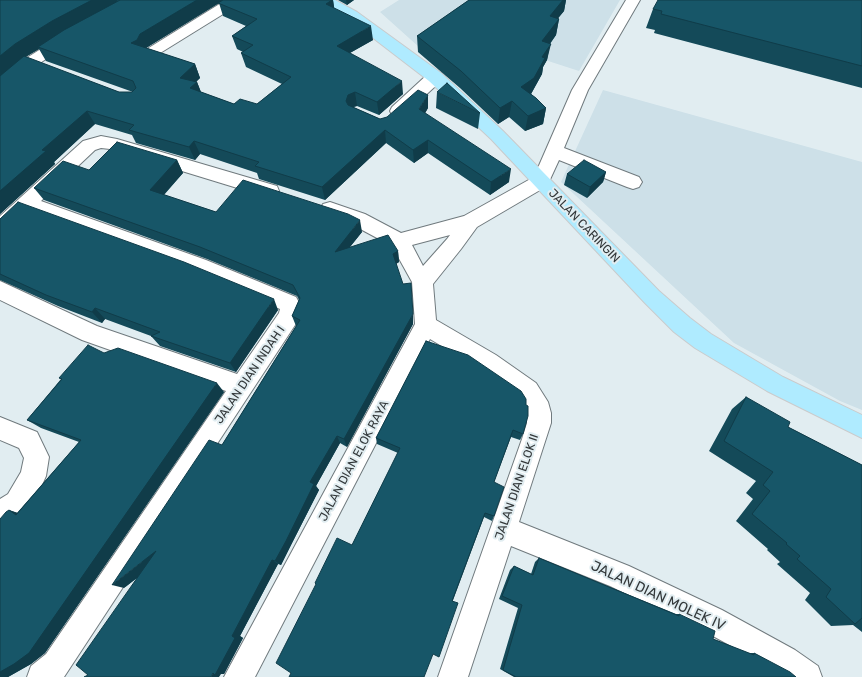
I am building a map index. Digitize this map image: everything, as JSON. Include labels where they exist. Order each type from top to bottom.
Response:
[{"type":"main road","name":"JALAN CARINGIN","points":[[324,0],[352,15],[436,77],[497,135],[652,297],[682,325],[703,341],[775,384],[862,427]]},
{"type":"street","points":[[152,52],[236,0]]},
{"type":"street","points":[[399,241],[470,222],[541,181],[580,90],[633,0]]},
{"type":"street","points":[[0,86],[38,65],[79,32]]},
{"type":"street","points":[[389,119],[436,77]]},
{"type":"street","points":[[0,228],[89,145],[101,142],[111,143],[289,197]]},
{"type":"street","points":[[554,151],[633,182]]},
{"type":"street","name":"JALAN DIAN INDAH I","points":[[26,203],[199,266],[289,303],[291,308],[289,316],[56,664],[42,677]]},
{"type":"street","points":[[312,204],[358,219],[399,241],[422,282],[426,325]]},
{"type":"street","points":[[422,282],[454,244],[470,222]]},
{"type":"street","points":[[0,290],[90,333],[242,386]]},
{"type":"street","name":"JALAN DIAN ELOK II","points":[[426,325],[488,362],[528,390],[536,402],[539,423],[453,677]]},
{"type":"street","name":"JALAN DIAN ELOK RAYA","points":[[239,677],[426,325]]},
{"type":"street","points":[[0,428],[28,440],[37,457],[33,476],[17,503],[0,514]]},
{"type":"street","name":"JALAN DIAN MOLEK IV","points":[[503,529],[619,576],[712,620],[785,660],[807,677]]},
{"type":"shaded area","points":[[399,0],[620,0],[579,71],[471,36],[439,65],[380,12]]},
{"type":"shaded area","points":[[603,90],[862,162],[862,410],[840,401],[734,343],[561,182]]},
{"type":"building","points":[[0,0],[92,0],[52,21],[15,44],[0,56]]},
{"type":"building","points":[[120,0],[197,0],[140,34],[137,40],[131,43],[195,64],[180,78],[197,82],[190,88],[234,104],[240,99],[257,104],[291,77],[241,53],[253,45],[232,36],[257,19],[218,3],[223,0],[332,0],[326,4],[371,26],[337,46],[402,81],[377,102],[355,92],[348,95],[346,101],[348,105],[380,119],[387,117],[418,90],[428,95],[419,109],[511,169],[491,182],[428,140],[413,150],[385,130],[322,187],[255,166],[259,162],[194,141],[189,147],[129,130],[134,125],[87,111],[42,150],[46,151],[0,191],[0,76],[24,56],[119,92],[132,92],[136,88],[133,81],[38,47],[64,30]]},
{"type":"building","points":[[469,0],[563,0],[550,16],[559,19],[542,41],[551,44],[542,57],[545,58],[534,78],[521,87],[536,98],[546,108],[528,116],[512,101],[500,108],[461,71],[417,36]]},
{"type":"building","points":[[658,0],[862,0],[862,66],[661,14],[662,11],[653,9]]},
{"type":"building","points":[[447,83],[480,113],[437,92]]},
{"type":"building","points":[[117,142],[177,160],[150,190],[216,212],[243,180],[348,214],[360,220],[335,252],[388,235],[398,251],[393,254],[403,284],[411,283],[413,314],[344,439],[337,436],[310,482],[314,484],[286,541],[275,561],[272,560],[232,636],[235,638],[215,675],[213,673],[211,677],[84,677],[88,675],[76,665],[156,551],[112,585],[209,440],[222,445],[300,320],[292,316],[300,298],[293,285],[200,247],[34,188],[63,161],[89,170]]},
{"type":"building","points":[[584,160],[606,172],[590,187],[567,174]]},
{"type":"building","points":[[18,202],[184,262],[274,299],[230,363],[151,336],[160,332],[95,308],[92,312],[46,295],[0,274],[0,219]]},
{"type":"building","points":[[426,341],[468,355],[521,391],[526,399],[526,405],[528,406],[528,416],[523,434],[513,430],[494,482],[504,487],[494,516],[485,513],[452,601],[458,603],[439,657],[433,654],[424,677],[289,677],[291,673],[276,663],[316,584],[315,583],[337,538],[352,545],[400,448],[376,438]]},
{"type":"building","points":[[88,345],[104,353],[118,348],[217,383],[29,653],[0,672],[0,519],[9,510],[16,515],[81,440],[27,420],[62,379],[59,378]]},
{"type":"building","points":[[746,397],[790,422],[788,427],[862,465],[862,618],[855,624],[826,597],[831,589],[797,559],[800,556],[786,544],[787,543],[752,514],[770,491],[763,485],[773,472],[724,441]]},
{"type":"building","points":[[539,558],[679,616],[679,614],[715,631],[713,639],[754,655],[754,653],[790,672],[796,677],[516,677],[503,670],[522,605],[502,596],[514,566],[533,575]]}]
